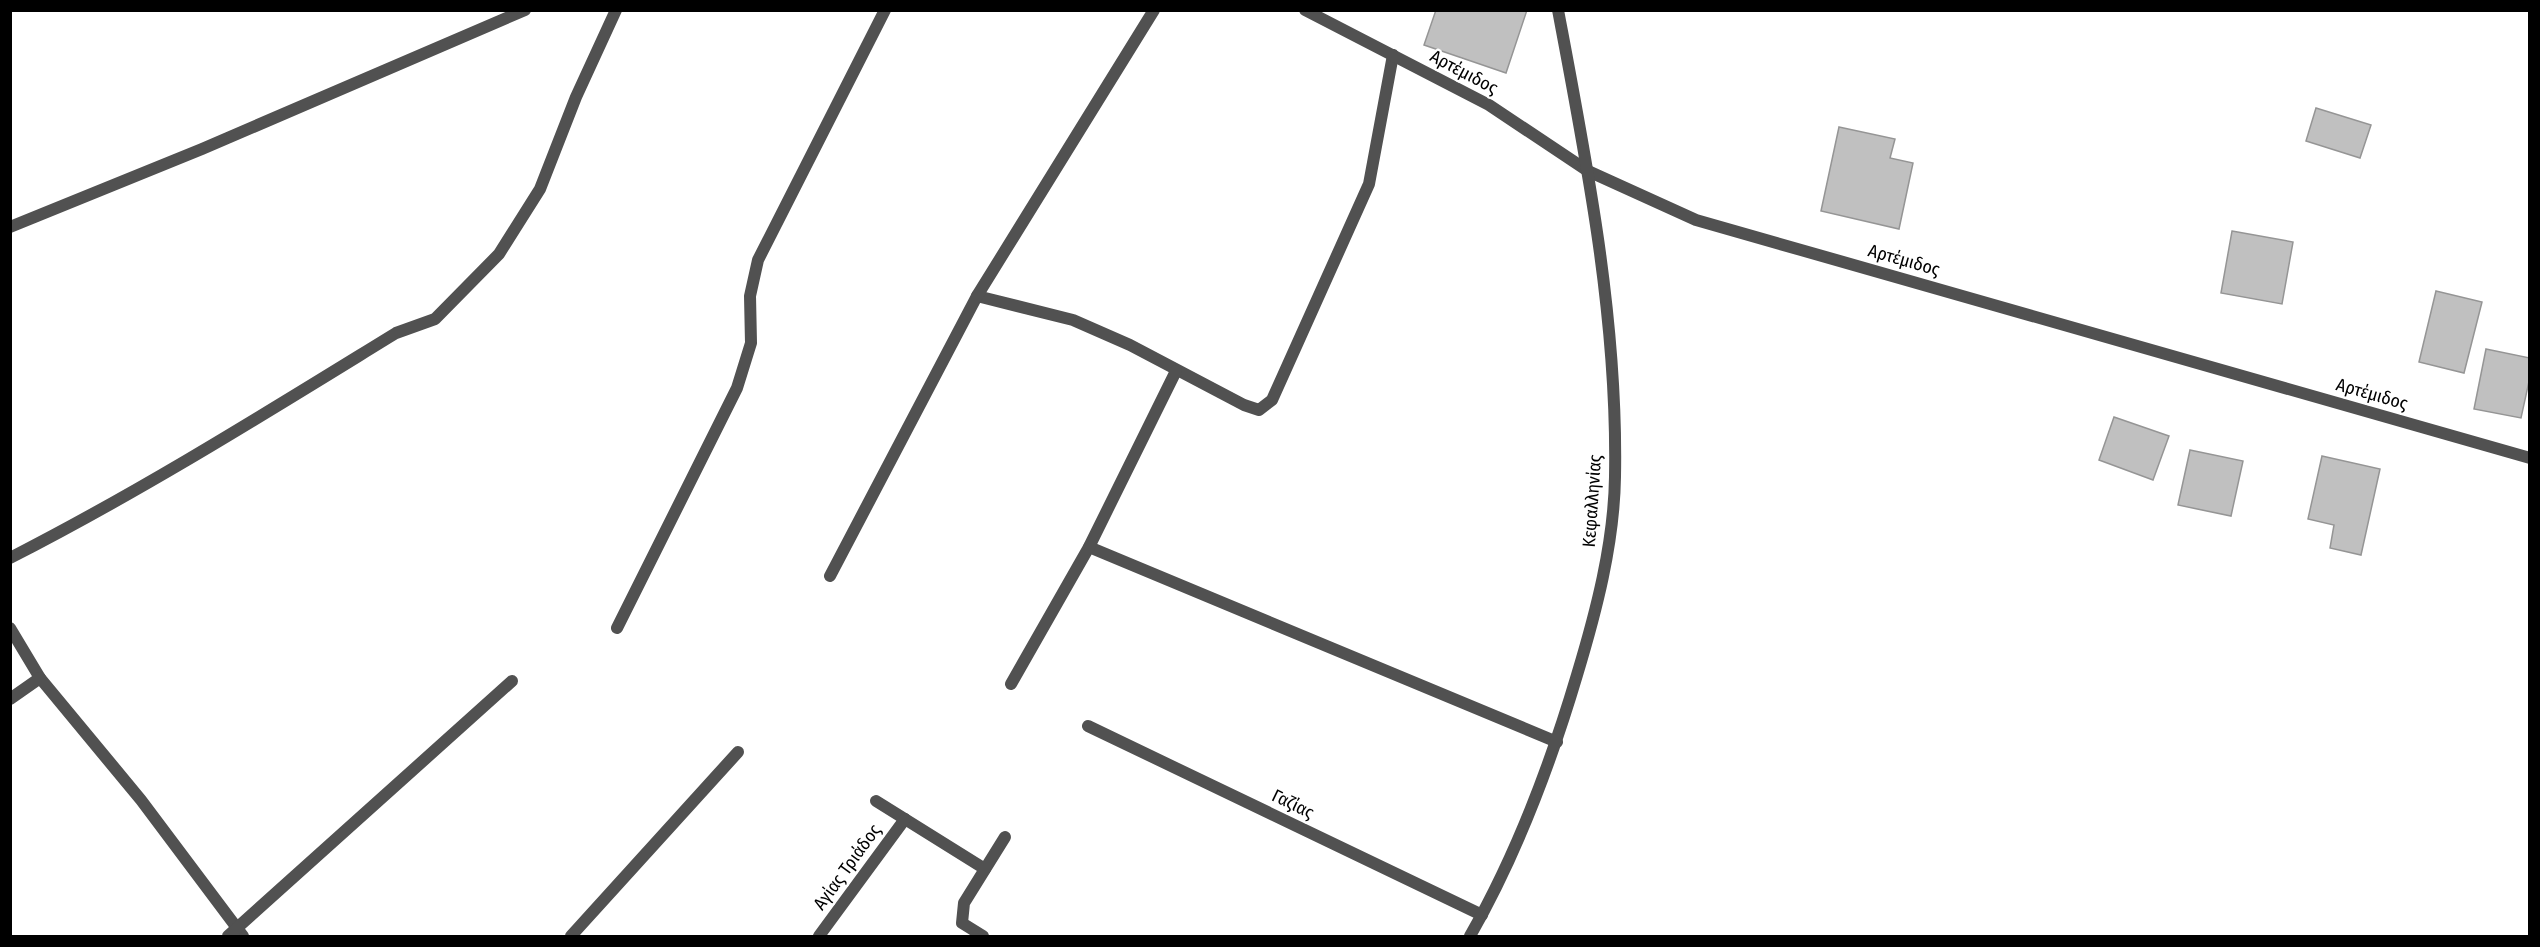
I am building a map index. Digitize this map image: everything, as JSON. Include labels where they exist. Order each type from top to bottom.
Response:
[{"type":"street","points":[[10,226],[202,149],[525,10]]},
{"type":"street","points":[[10,558],[84,520],[176,467],[396,333],[435,319],[499,254],[540,189],[576,97],[616,10]]},
{"type":"street","points":[[617,628],[737,388],[751,343],[750,296],[758,260],[885,10]]},
{"type":"street","points":[[830,576],[977,296],[1154,10]]},
{"type":"street","name":"Αρτέμιδος","points":[[1305,10],[1489,105],[1588,171],[1696,220],[2529,458]]},
{"type":"street","name":"Κεφαλληνίας","points":[[1470,936],[1523,830],[1557,742],[1595,615],[1607,546],[1615,479],[1610,336],[1588,171],[1558,10]]},
{"type":"street","points":[[977,296],[1073,320],[1130,345],[1176,371],[1258,410],[1272,399],[1370,183],[1393,55]]},
{"type":"street","points":[[1011,684],[1089,547],[1176,371]]},
{"type":"street","points":[[1089,547],[1557,742]]},
{"type":"street","points":[[10,628],[40,678],[141,800],[236,934],[512,681]]},
{"type":"street","points":[[10,699],[40,678]]},
{"type":"street","name":"Γαζίας","points":[[1088,726],[1482,915]]},
{"type":"street","points":[[571,936],[738,752]]},
{"type":"street","points":[[876,801],[985,869]]},
{"type":"street","name":"Αγίας Τριάδος","points":[[819,936],[905,819]]},
{"type":"street","points":[[983,936],[962,923],[964,903],[1005,837]]},
{"type":"building","points":[[1436,10],[1527,10],[1506,73],[1424,45]]},
{"type":"building","points":[[2316,108],[2371,125],[2360,158],[2306,141]]},
{"type":"building","points":[[1839,127],[1895,139],[1890,158],[1913,163],[1899,229],[1821,211]]},
{"type":"building","points":[[2232,231],[2293,242],[2282,304],[2221,293]]},
{"type":"building","points":[[2436,291],[2482,302],[2464,373],[2419,362]]},
{"type":"building","points":[[2486,349],[2530,358],[2530,377],[2521,418],[2474,409]]},
{"type":"building","points":[[2114,417],[2169,436],[2153,480],[2099,460]]},
{"type":"building","points":[[2190,450],[2243,461],[2231,516],[2178,505]]},
{"type":"building","points":[[2322,456],[2380,469],[2361,555],[2330,548],[2334,525],[2308,519]]}]
